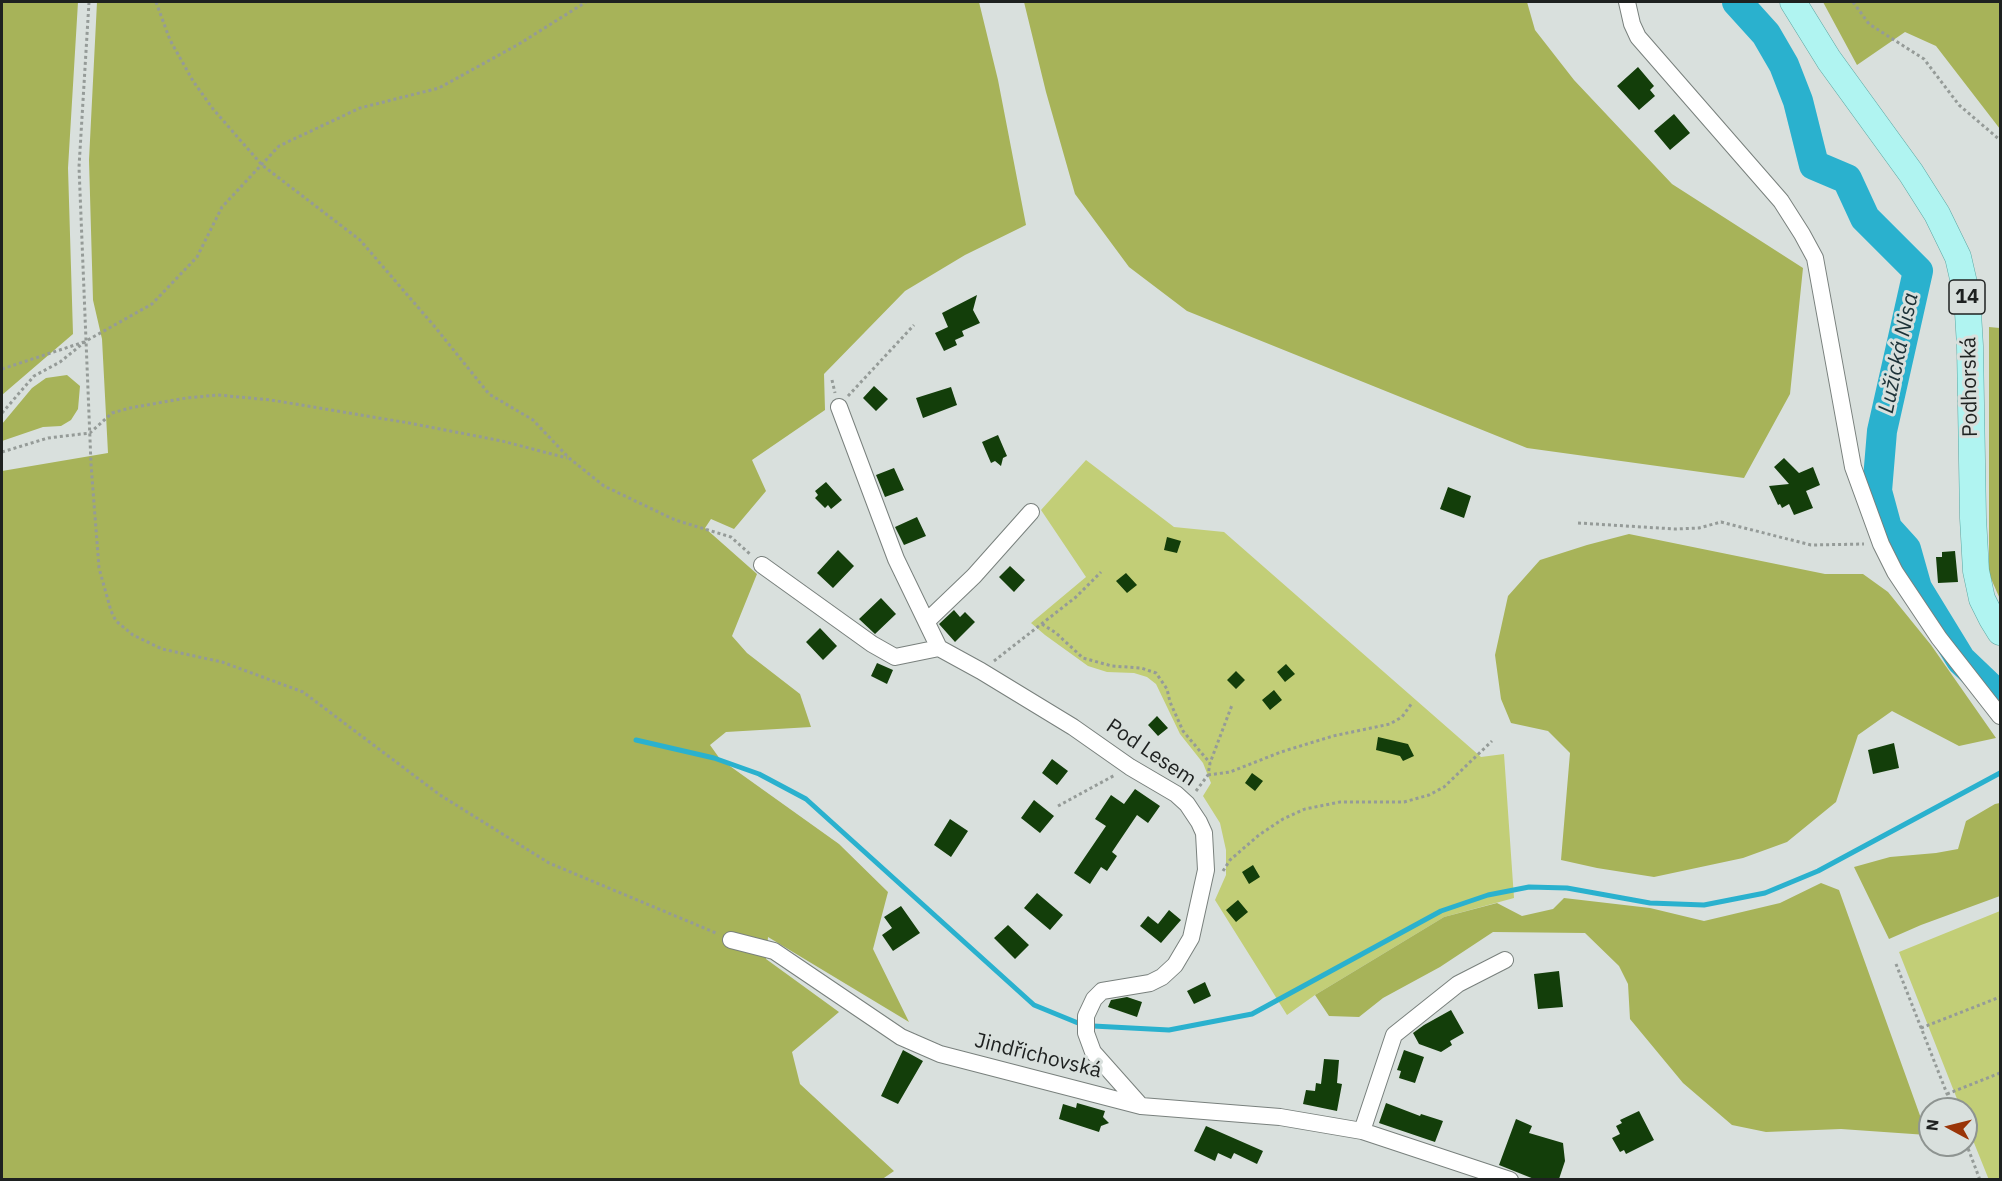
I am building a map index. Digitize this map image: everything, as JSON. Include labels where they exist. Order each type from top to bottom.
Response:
[{"type":"main road","name":"Podhorská","points":[[1794,4],[1829,60],[1911,173],[1937,214],[1958,257],[1967,296],[1970,346],[1976,571],[1982,599],[1992,620],[2001,632]]},
{"type":"street","points":[[1627,2],[1632,24],[1650,54],[1782,201],[1815,258],[1853,467],[1881,544],[1895,572],[1939,638],[2001,716]]},
{"type":"street","points":[[762,565],[872,644],[895,657],[939,648],[896,559],[839,407]]},
{"type":"street","points":[[927,621],[974,576],[1031,512]]},
{"type":"street","name":"Pod Lesem","points":[[939,648],[1073,727],[1130,767],[1176,794],[1187,804],[1204,833],[1206,870],[1199,906],[1191,938],[1175,966],[1150,983],[1102,992],[1094,999],[1086,1016],[1086,1033],[1093,1052],[1141,1106]]},
{"type":"street","name":"Jindřichovská","points":[[731,939],[774,951],[901,1037],[940,1054],[1141,1106],[1280,1117],[1362,1131],[1510,1179]]},
{"type":"street","points":[[1362,1131],[1394,1035],[1458,984],[1505,960]]},
{"type":"path","points":[[89,2],[79,166],[86,341],[99,568],[116,621],[133,635],[162,649],[222,662],[303,692],[440,795],[549,863],[731,939]]},
{"type":"path","points":[[156,2],[170,40],[193,81],[213,110],[262,165],[360,240],[489,394],[532,420],[569,458],[604,486],[675,520],[730,537],[762,565]]},
{"type":"path","points":[[2,413],[34,376],[60,362],[86,341],[152,304],[197,257],[222,207],[279,146],[360,108],[439,88],[519,44],[586,2]]},
{"type":"path","points":[[1853,2],[1869,24],[1924,59],[1959,105],[2001,140]]},
{"type":"path","points":[[839,407],[914,325]]},
{"type":"path","points":[[2,369],[86,341]]},
{"type":"path","points":[[2,452],[48,438],[90,432],[112,413],[130,408],[186,398],[219,395],[271,400],[420,426],[502,441],[569,458]]},
{"type":"path","points":[[1578,523],[1675,529],[1699,528],[1721,522],[1811,545],[1881,544]]},
{"type":"path","points":[[981,671],[1076,597],[1101,572]]},
{"type":"path","points":[[1042,624],[1066,641],[1083,658],[1112,666],[1141,668],[1156,673],[1167,689],[1170,702],[1183,731],[1210,763]]},
{"type":"path","points":[[1232,705],[1210,763],[1208,775],[1230,772],[1318,740],[1390,724],[1402,717],[1412,703]]},
{"type":"path","points":[[1218,879],[1230,860],[1259,835],[1283,819],[1305,809],[1340,802],[1404,802],[1429,795],[1444,787],[1492,741]]},
{"type":"path","points":[[1058,806],[1130,767]]},
{"type":"path","points":[[1896,964],[1948,1097]]},
{"type":"path","points":[[1921,1028],[2001,997]]},
{"type":"path","points":[[1947,1094],[2001,1073]]},
{"type":"path","points":[[1971,1157],[1980,1179]]},
{"type":"green space","points":[[2,2],[78,2],[68,168],[73,334],[2,395]]},
{"type":"green space","points":[[97,2],[979,2],[998,80],[1026,225],[965,255],[905,291],[824,374],[825,410],[752,460],[766,491],[734,529],[711,519],[705,528],[757,574],[732,636],[747,653],[800,694],[811,727],[726,732],[710,745],[720,759],[839,844],[888,892],[873,949],[909,1022],[768,937],[766,959],[839,1012],[792,1052],[800,1084],[894,1171],[881,1180],[2,1180],[2,471],[108,453],[102,339],[93,300],[89,160]]},
{"type":"green space","points":[[1024,2],[1527,2],[1535,30],[1574,80],[1672,184],[1803,268],[1790,394],[1744,478],[1527,448],[1187,311],[1129,267],[1075,194],[1046,92]]},
{"type":"green space","points":[[1823,2],[2000,2],[2000,129],[1936,46],[1905,32],[1857,65]]},
{"type":"green space","points":[[1989,327],[2000,328],[2000,599],[1989,574]]},
{"type":"green space","points":[[67,375],[80,386],[78,409],[71,420],[61,426],[43,427],[2,441],[2,424],[32,388],[46,378]]},
{"type":"green space","points":[[1086,460],[1174,527],[1224,532],[1481,757],[1504,754],[1514,898],[1444,917],[1315,995],[1287,1015],[1215,900],[1226,875],[1226,850],[1220,823],[1203,796],[1211,783],[1203,763],[1180,734],[1156,684],[1147,677],[1134,673],[1107,672],[1088,666],[1031,623],[1086,577],[1041,510]]},
{"type":"green space","points":[[1629,534],[1825,574],[1863,574],[1888,592],[1931,645],[1996,738],[1959,746],[1892,711],[1858,735],[1836,802],[1787,842],[1743,858],[1654,877],[1561,860],[1570,753],[1548,731],[1511,723],[1501,699],[1495,655],[1508,596],[1540,560]]},
{"type":"green space","points":[[2000,803],[2000,896],[1889,939],[1854,867],[1890,857],[1958,849],[1966,821]]},
{"type":"green space","points":[[1821,883],[1839,890],[1918,1110],[1918,1134],[1841,1129],[1766,1132],[1732,1125],[1683,1083],[1630,1019],[1628,984],[1619,966],[1585,933],[1493,932],[1440,967],[1383,998],[1359,1017],[1329,1016],[1315,995],[1444,917],[1497,903],[1522,916],[1553,909],[1564,898],[1650,908],[1704,921],[1780,903]]},
{"type":"green space","points":[[2000,911],[2000,1179],[1989,1180],[1978,1153],[1978,1097],[1956,1097],[1899,952]]},
{"type":"building","points":[[1638,67],[1654,86],[1650,90],[1655,96],[1639,110],[1617,86]]},
{"type":"building","points":[[1674,114],[1690,133],[1670,150],[1654,131]]},
{"type":"building","points":[[977,295],[973,310],[980,323],[962,331],[964,336],[955,340],[957,345],[944,351],[935,333],[948,327],[942,313]]},
{"type":"building","points":[[874,386],[888,399],[876,411],[863,398]]},
{"type":"building","points":[[951,387],[957,405],[923,418],[916,398]]},
{"type":"building","points":[[998,435],[1007,456],[1003,458],[1001,466],[995,461],[991,463],[982,442]]},
{"type":"building","points":[[1784,458],[1799,473],[1813,467],[1820,485],[1806,491],[1813,508],[1794,515],[1789,504],[1782,508],[1780,504],[1778,505],[1769,486],[1789,484],[1774,467]]},
{"type":"building","points":[[894,468],[904,490],[885,497],[876,475]]},
{"type":"building","points":[[826,482],[842,500],[831,509],[828,505],[825,508],[815,498],[818,495],[815,491]]},
{"type":"building","points":[[1448,487],[1471,496],[1464,518],[1440,509]]},
{"type":"building","points":[[917,517],[926,536],[904,545],[895,527]]},
{"type":"building","points":[[1167,537],[1181,541],[1177,553],[1164,550]]},
{"type":"building","points":[[838,550],[854,566],[833,588],[817,573]]},
{"type":"building","points":[[1955,551],[1958,582],[1938,583],[1936,557],[1942,557],[1942,552]]},
{"type":"building","points":[[1010,566],[1025,580],[1014,592],[999,577]]},
{"type":"building","points":[[1126,573],[1137,585],[1127,593],[1116,581]]},
{"type":"building","points":[[881,598],[896,614],[875,634],[859,619]]},
{"type":"building","points":[[954,610],[960,617],[965,612],[975,622],[955,642],[939,624]]},
{"type":"building","points":[[820,628],[837,646],[823,660],[806,642]]},
{"type":"building","points":[[877,663],[893,670],[887,684],[871,676]]},
{"type":"building","points":[[1286,664],[1295,674],[1285,682],[1277,672]]},
{"type":"building","points":[[1236,671],[1245,680],[1236,689],[1227,680]]},
{"type":"building","points":[[1274,690],[1282,700],[1270,710],[1262,700]]},
{"type":"building","points":[[1157,716],[1168,728],[1158,736],[1148,725]]},
{"type":"building","points":[[1378,737],[1408,744],[1414,756],[1403,761],[1400,756],[1376,750]]},
{"type":"building","points":[[1894,743],[1899,768],[1873,774],[1868,750]]},
{"type":"building","points":[[1052,759],[1068,771],[1057,785],[1042,773]]},
{"type":"building","points":[[1252,773],[1263,781],[1255,791],[1245,783]]},
{"type":"building","points":[[1135,789],[1160,806],[1148,823],[1137,815],[1112,852],[1117,856],[1107,871],[1101,867],[1090,884],[1074,873],[1106,826],[1095,819],[1111,795],[1124,804]]},
{"type":"building","points":[[1034,800],[1054,816],[1040,833],[1021,818]]},
{"type":"building","points":[[950,819],[968,831],[951,857],[934,845]]},
{"type":"building","points":[[1253,865],[1260,877],[1249,884],[1242,872]]},
{"type":"building","points":[[1037,893],[1063,915],[1050,930],[1024,908]]},
{"type":"building","points":[[1238,900],[1248,912],[1236,922],[1226,910]]},
{"type":"building","points":[[901,906],[920,933],[893,951],[882,935],[892,928],[884,917]]},
{"type":"building","points":[[1169,910],[1181,920],[1161,943],[1140,926],[1148,916],[1158,924]]},
{"type":"building","points":[[1008,925],[1029,945],[1015,959],[994,938]]},
{"type":"building","points":[[1559,971],[1563,1007],[1538,1009],[1534,974]]},
{"type":"building","points":[[1205,982],[1211,996],[1194,1004],[1187,991]]},
{"type":"building","points":[[1127,997],[1142,1002],[1137,1017],[1108,1007],[1111,1000]]},
{"type":"building","points":[[1451,1010],[1464,1033],[1450,1041],[1452,1045],[1441,1052],[1419,1044],[1413,1033]]},
{"type":"building","points":[[903,1050],[923,1061],[898,1104],[881,1096]]},
{"type":"building","points":[[1404,1050],[1424,1057],[1415,1083],[1399,1078],[1401,1071],[1397,1070]]},
{"type":"building","points":[[1324,1059],[1339,1060],[1337,1083],[1342,1084],[1337,1111],[1303,1104],[1306,1090],[1315,1091],[1316,1083],[1321,1084]]},
{"type":"building","points":[[1077,1103],[1105,1111],[1103,1117],[1109,1123],[1101,1126],[1099,1132],[1059,1119],[1063,1104],[1076,1108]]},
{"type":"building","points":[[1386,1103],[1420,1116],[1421,1114],[1443,1121],[1435,1142],[1379,1123]]},
{"type":"building","points":[[1639,1111],[1654,1140],[1626,1154],[1624,1150],[1620,1152],[1612,1138],[1620,1134],[1616,1126],[1622,1123],[1620,1120]]},
{"type":"building","points":[[1516,1119],[1532,1126],[1529,1133],[1563,1143],[1565,1161],[1559,1179],[1534,1179],[1499,1165]]},
{"type":"building","points":[[1206,1126],[1263,1151],[1257,1164],[1234,1153],[1231,1159],[1218,1153],[1215,1161],[1194,1151]]},
{"type":"waterway","name":"Lužická Nisa","points":[[1737,2],[1766,34],[1784,65],[1798,101],[1814,165],[1847,179],[1865,218],[1918,271],[1882,431],[1877,491],[1887,528],[1906,549],[1917,588],[1961,660],[2000,697]]},
{"type":"waterway","points":[[636,740],[714,758],[759,774],[806,799],[1034,1005],[1078,1023]]},
{"type":"waterway","points":[[1093,1026],[1169,1030],[1252,1014],[1441,911],[1488,895],[1529,887],[1567,888],[1650,903],[1704,905],[1765,893],[1818,871],[2000,773]]}]
